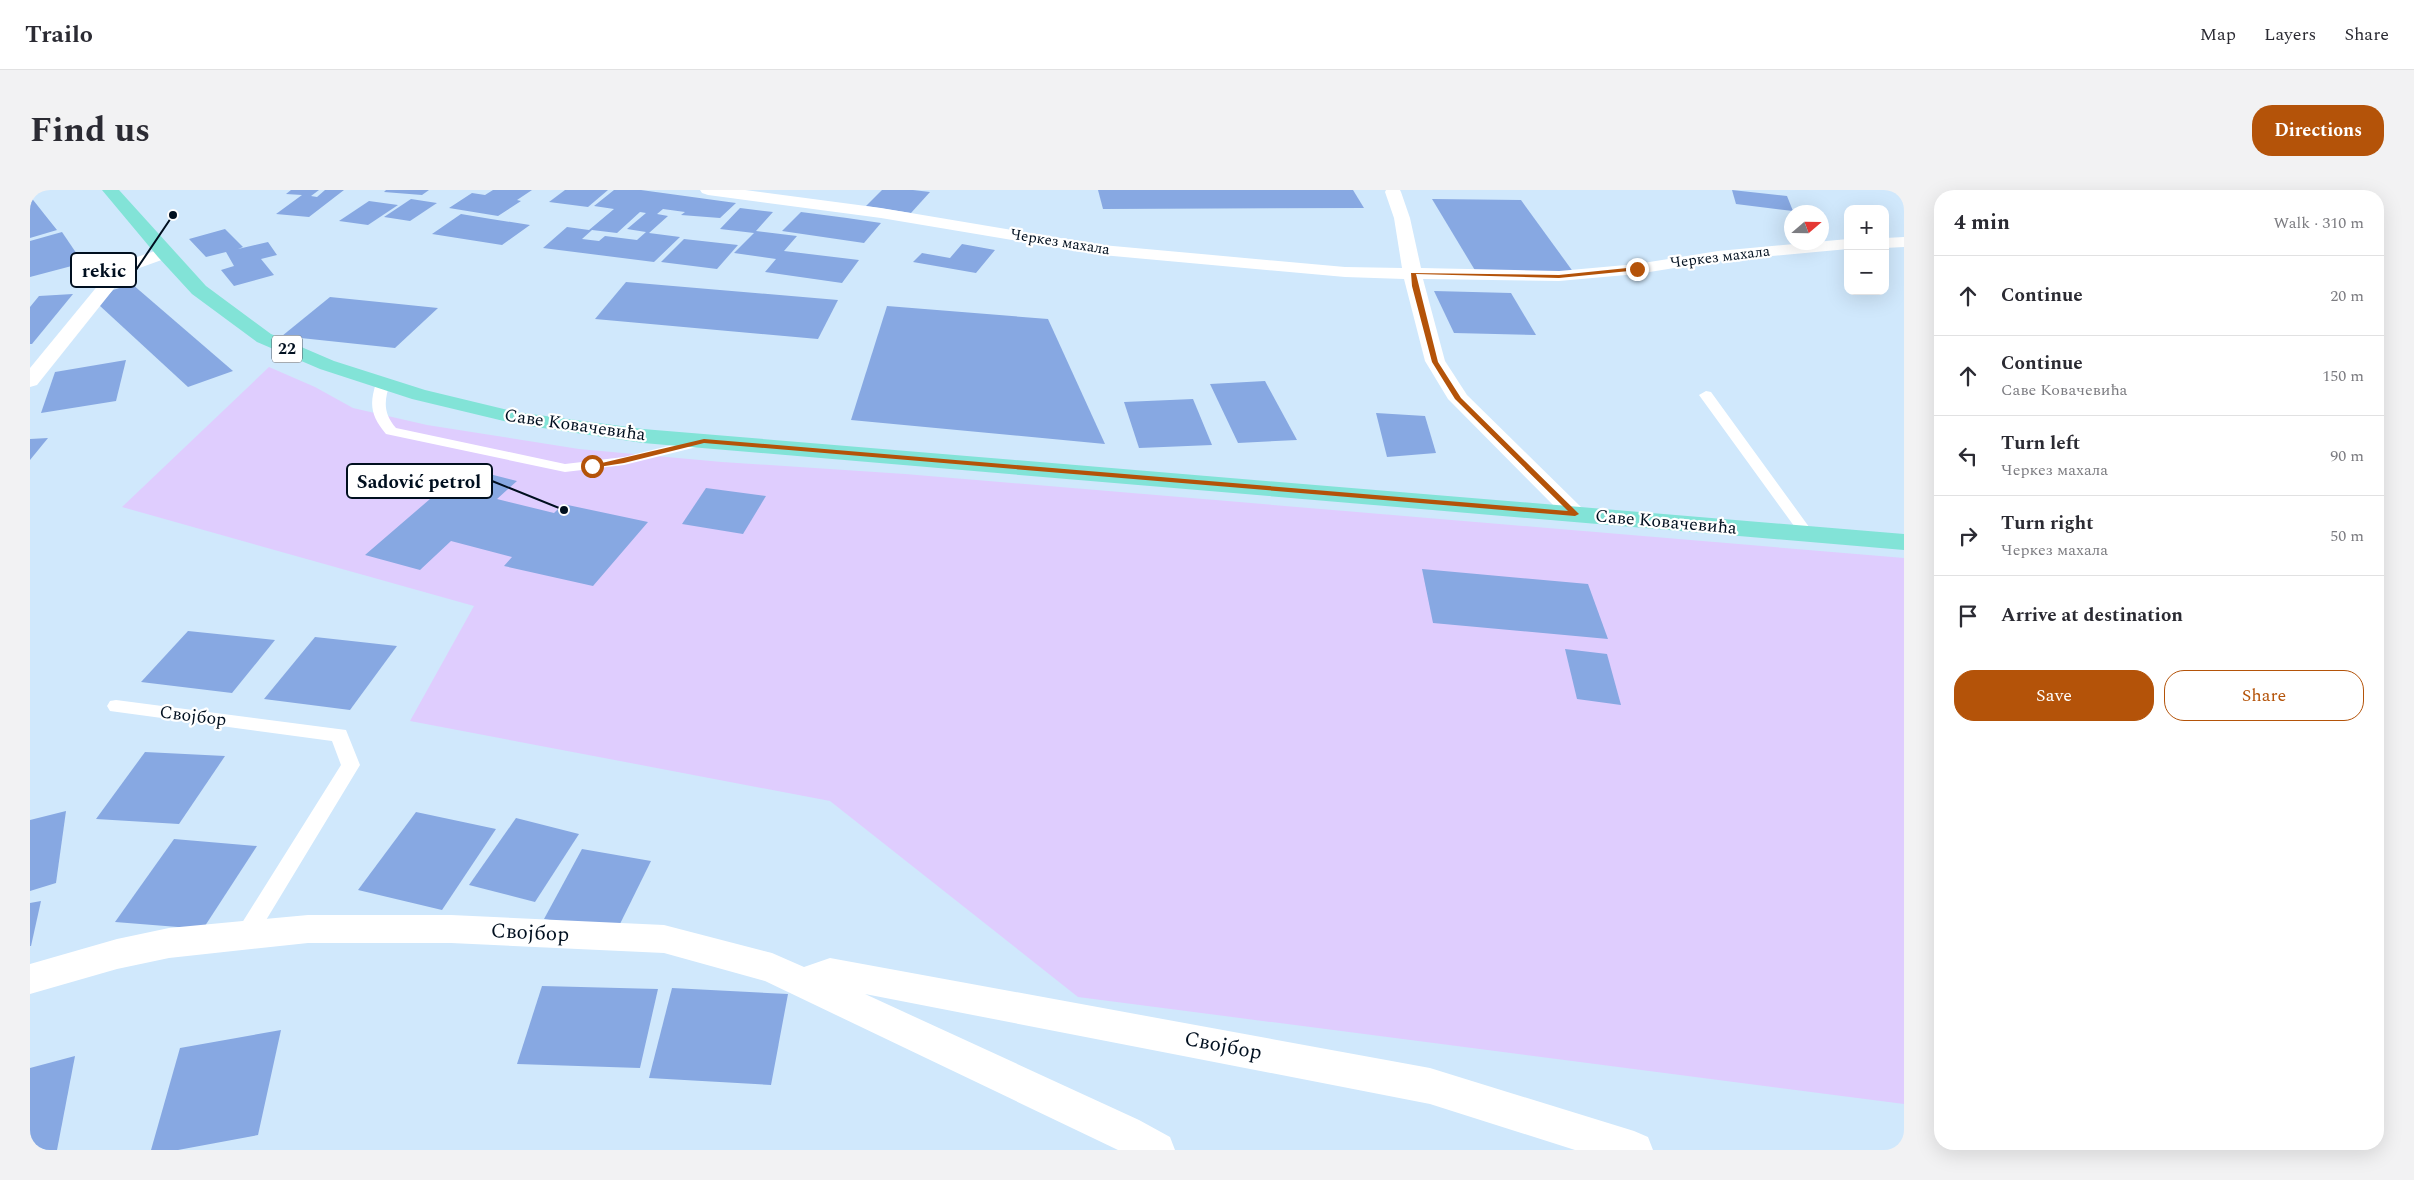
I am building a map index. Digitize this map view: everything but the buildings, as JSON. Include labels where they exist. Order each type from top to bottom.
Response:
[{"type":"main road","name":"Саве Ковачевића","points":[[110,190],[164,253],[200,290],[218,306],[264,338],[327,365],[419,395],[516,418],[580,428],[704,441],[1904,542]]},
{"type":"street","name":"Черкез махала","points":[[708,190],[881,212],[1102,250],[1345,272],[1559,276],[1637,269],[1718,256],[1844,244]]},
{"type":"street","points":[[1393,192],[1402,218],[1415,286],[1435,362],[1458,399],[1575,514]]},
{"type":"street","points":[[1889,243],[1904,242]]},
{"type":"street","points":[[30,381],[110,282],[125,267],[164,253]]},
{"type":"street","name":"Својбор","points":[[30,979],[169,943],[308,929],[451,929],[664,939],[772,968],[1125,1133],[1156,1150]]},
{"type":"street","name":"Својбор","points":[[808,984],[817,977],[830,973],[950,994],[1430,1086],[1634,1150]]},
{"type":"lane","points":[[383,383],[376,403],[380,418],[392,431],[565,468],[624,460],[704,441]]},
{"type":"lane","points":[[1706,395],[1807,534]]},
{"type":"lane","name":"Својбор","points":[[116,706],[338,735],[351,765],[246,934]]},
{"type":"shaded area","points":[[269,367],[315,387],[353,408],[427,425],[579,449],[722,462],[905,474],[1904,558],[1904,1104],[1078,997],[830,801],[410,721],[474,606],[122,507]]},
{"type":"place","name":"rekic","points":[[173,215]]},
{"type":"place","name":"Sadović petrol","points":[[564,510]]},
{"type":"route","points":[[592,466],[704,441],[1575,514],[1458,399],[1435,362],[1415,286],[1414,273],[1559,276],[1637,269]]}]
